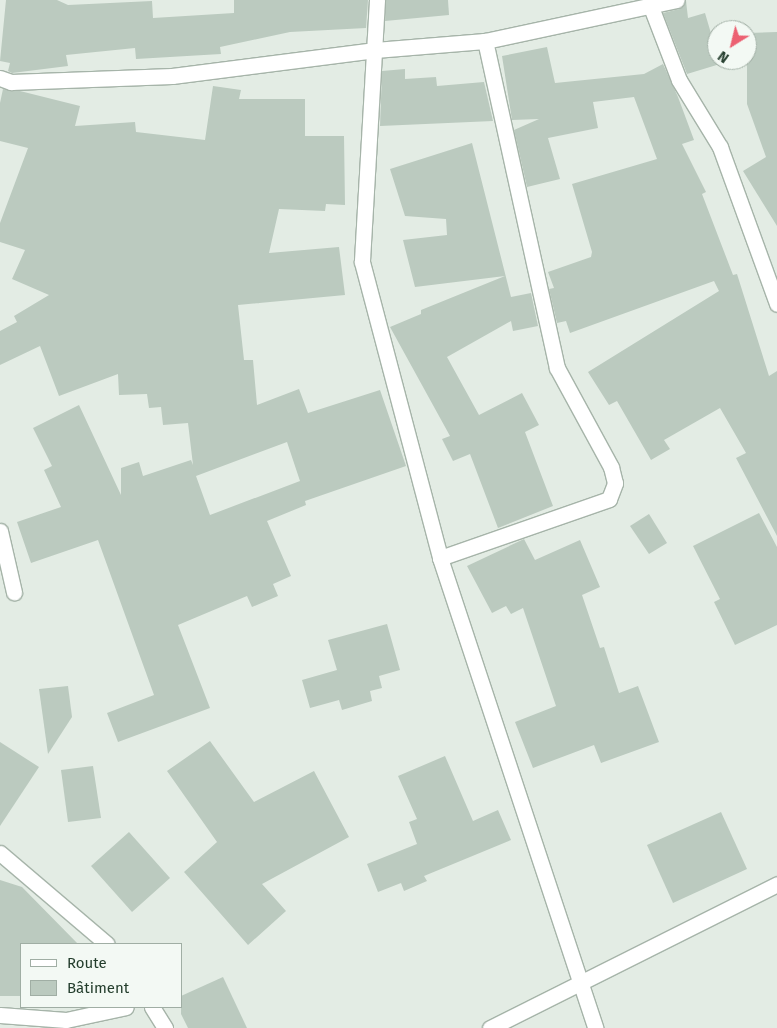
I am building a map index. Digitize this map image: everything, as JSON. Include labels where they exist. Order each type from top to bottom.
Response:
[{"type":"street","points":[[377,0],[362,262],[440,558],[582,983],[595,1028]]},
{"type":"street","points":[[0,78],[11,82],[172,76],[374,50],[485,41],[677,0]]},
{"type":"street","points":[[651,7],[679,80],[720,147],[777,304]]},
{"type":"street","points":[[440,558],[609,499],[615,483],[611,467],[557,368],[485,41]]},
{"type":"street","points":[[0,531],[14,592]]},
{"type":"street","points":[[0,853],[106,943]]},
{"type":"street","points":[[490,1028],[777,884]]},
{"type":"street","points":[[0,1015],[66,1020],[121,1008]]},
{"type":"street","points":[[153,1008],[165,1028]]},
{"type":"building","points":[[6,0],[57,0],[68,5],[152,1],[153,18],[234,13],[234,0],[368,0],[366,28],[290,32],[220,47],[221,54],[136,59],[135,48],[66,55],[68,66],[12,73],[8,71],[10,63],[0,61]]},
{"type":"building","points":[[386,0],[448,0],[449,15],[385,21]]},
{"type":"building","points":[[686,1],[688,18],[705,13],[707,20],[707,68],[687,74],[663,13],[679,9]]},
{"type":"building","points":[[777,32],[777,226],[743,171],[766,157],[747,104],[747,70],[757,70],[757,33]]},
{"type":"building","points":[[547,47],[555,83],[644,74],[663,64],[694,140],[682,144],[706,192],[702,194],[733,275],[737,274],[769,376],[777,371],[777,536],[736,458],[746,453],[720,408],[664,440],[670,449],[651,460],[617,401],[609,405],[588,372],[719,291],[714,281],[570,333],[566,321],[557,323],[549,289],[554,288],[548,272],[591,257],[592,252],[572,184],[657,159],[634,97],[593,102],[598,128],[548,138],[560,179],[527,187],[514,130],[539,119],[512,120],[502,56]]},
{"type":"building","points":[[405,69],[405,79],[436,77],[437,86],[484,82],[493,121],[380,126],[382,71]]},
{"type":"building","points":[[213,86],[241,90],[239,99],[305,99],[305,136],[344,136],[345,205],[326,204],[325,211],[279,209],[269,253],[339,247],[345,295],[238,305],[244,360],[253,360],[257,405],[299,389],[308,413],[380,390],[406,466],[305,501],[306,505],[267,521],[291,576],[273,584],[278,596],[252,607],[247,596],[178,625],[210,708],[118,742],[107,713],[154,695],[98,540],[31,563],[17,522],[61,507],[44,470],[52,466],[33,428],[79,405],[121,495],[121,468],[139,462],[143,476],[191,460],[193,465],[188,423],[163,425],[161,407],[149,408],[147,394],[119,395],[118,374],[59,396],[40,346],[0,365],[0,331],[17,322],[14,316],[49,295],[12,279],[25,250],[0,242],[0,223],[28,148],[0,141],[0,103],[3,89],[20,91],[80,106],[75,126],[135,122],[136,132],[205,140]],"holes":[[[287,442],[300,481],[210,515],[196,476]]]},
{"type":"building","points":[[472,143],[511,297],[531,293],[538,326],[513,331],[511,321],[447,357],[479,415],[522,393],[539,425],[525,432],[553,506],[498,528],[470,454],[453,461],[442,439],[450,436],[390,327],[421,314],[421,310],[505,276],[415,287],[403,240],[447,235],[446,219],[405,216],[390,169]]},
{"type":"building","points":[[759,513],[777,547],[777,625],[735,645],[714,602],[720,599],[693,546]]},
{"type":"building","points":[[649,514],[667,543],[649,554],[630,526]]},
{"type":"building","points":[[524,539],[535,560],[580,540],[600,587],[582,595],[600,648],[604,647],[619,693],[638,686],[659,742],[601,763],[594,745],[533,768],[515,722],[556,706],[523,608],[511,614],[506,606],[492,613],[467,566]]},
{"type":"building","points":[[387,624],[400,670],[379,676],[382,688],[370,691],[372,701],[342,710],[339,700],[310,708],[302,680],[337,670],[328,640]]},
{"type":"building","points":[[68,686],[72,717],[48,754],[39,689]]},
{"type":"building","points":[[210,741],[254,802],[314,771],[349,837],[262,884],[286,911],[248,945],[184,872],[217,842],[167,771]]},
{"type":"building","points":[[0,742],[39,767],[0,826]]},
{"type":"building","points":[[445,756],[473,821],[498,810],[511,840],[424,876],[427,881],[404,891],[401,883],[378,892],[367,864],[417,844],[409,822],[417,819],[398,776]]},
{"type":"building","points":[[93,766],[101,818],[68,822],[61,770]]},
{"type":"building","points":[[721,812],[747,869],[673,903],[647,845]]},
{"type":"building","points":[[129,832],[170,878],[132,912],[91,866]]},
{"type":"building","points":[[0,880],[22,887],[77,943],[20,943],[20,996],[0,996]]},
{"type":"building","points":[[223,977],[247,1028],[188,1028],[181,1014],[182,996]]}]
